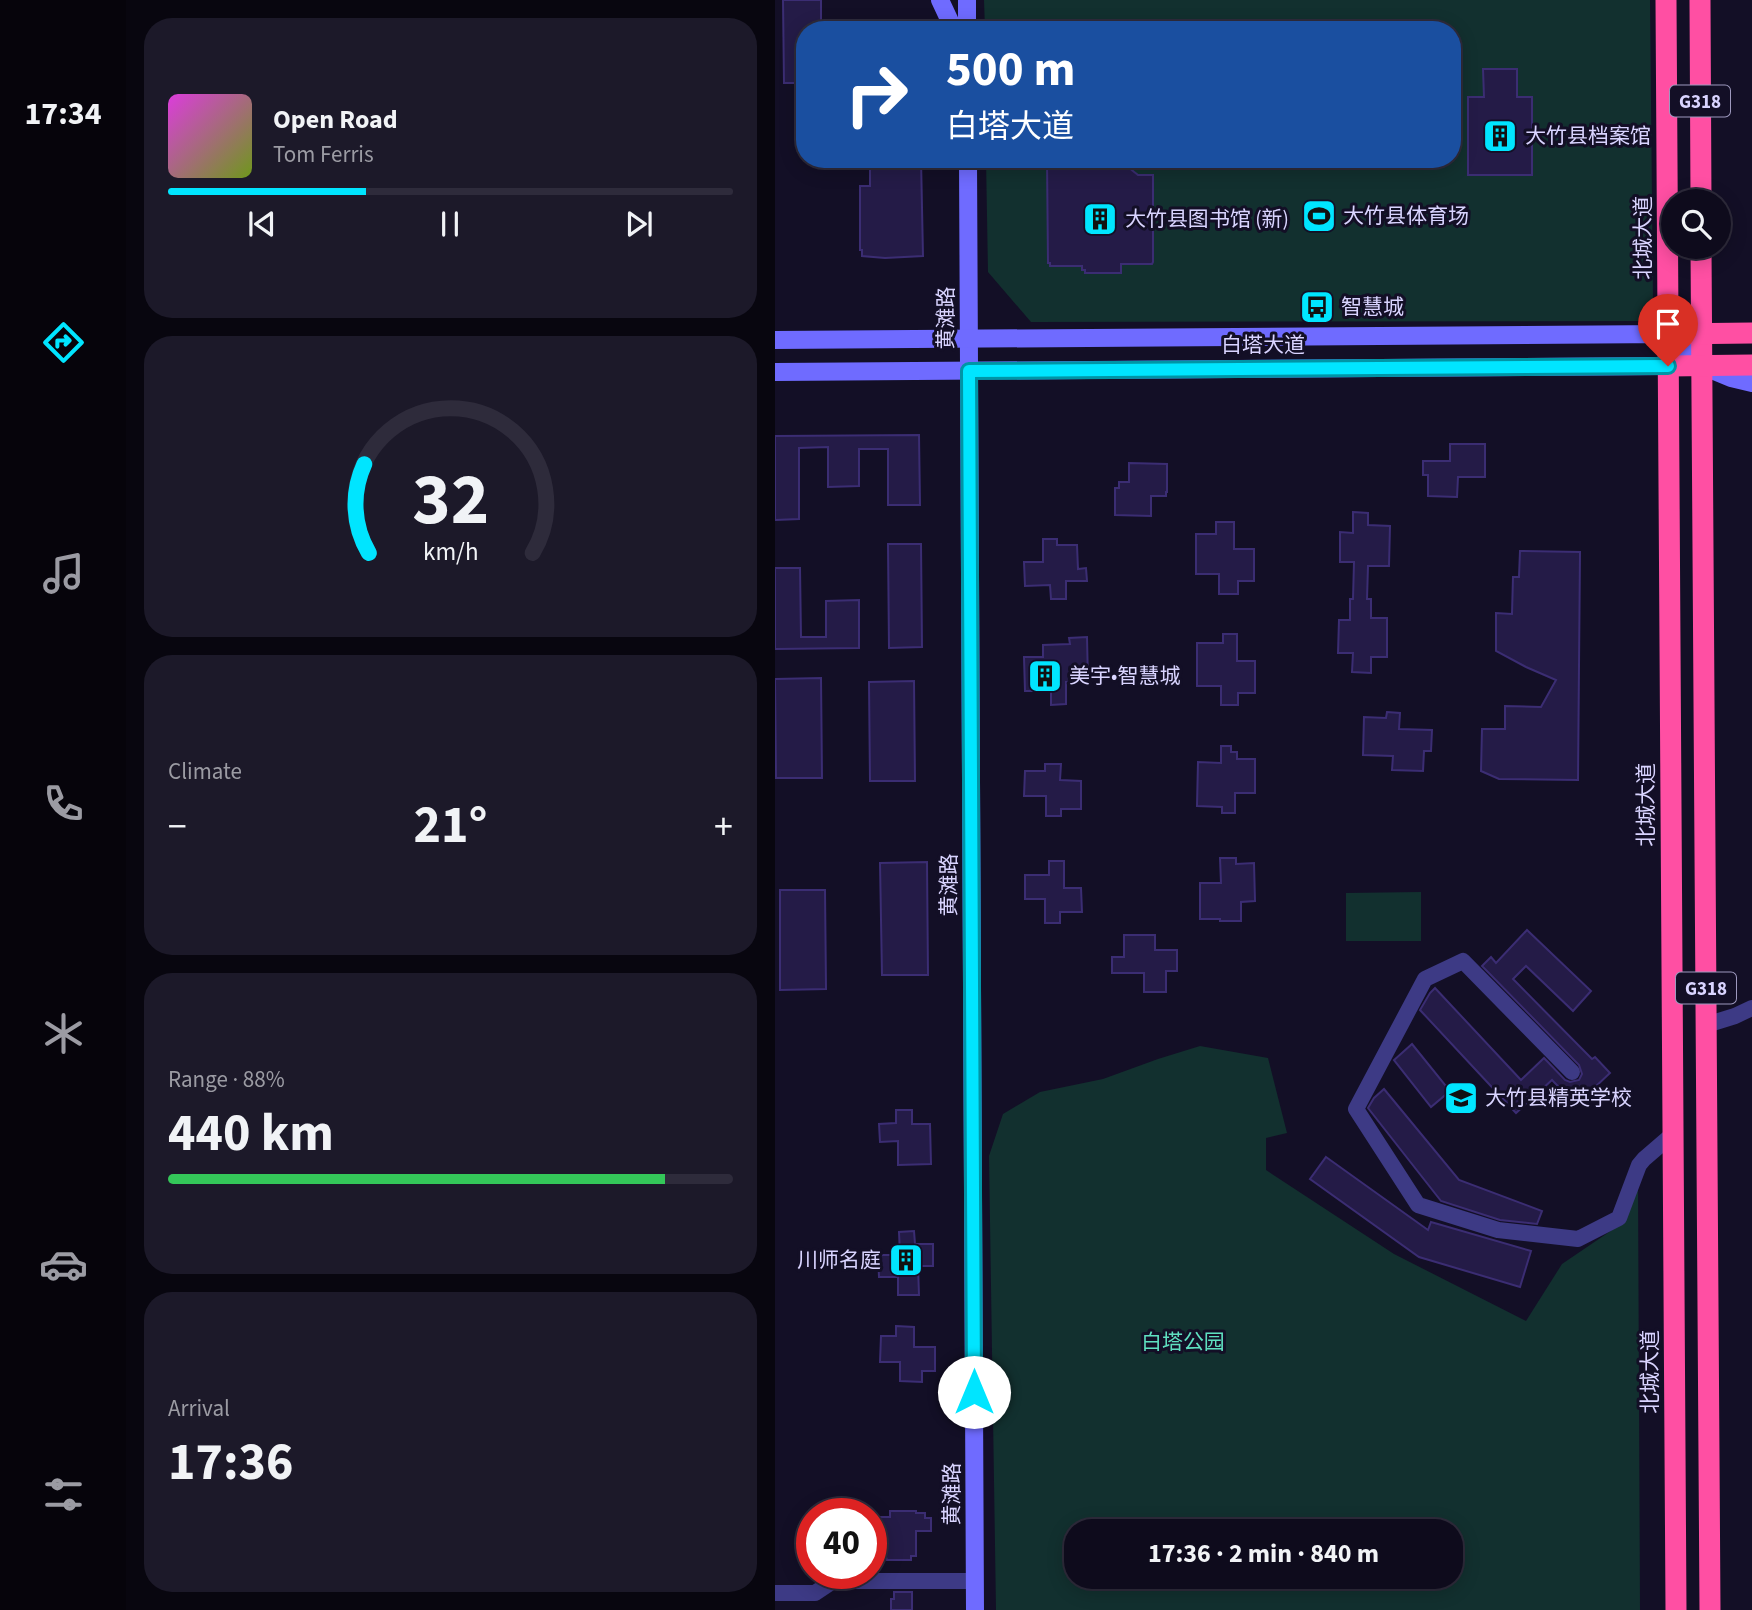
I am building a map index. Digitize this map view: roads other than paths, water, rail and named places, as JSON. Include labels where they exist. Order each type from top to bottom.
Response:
[{"type":"highway","name":"北城大道","points":[[1666,0],[1676,1610]]},
{"type":"highway","name":"G318","points":[[1700,0],[1701,189]]},
{"type":"highway","name":"G318","points":[[1701,259],[1710,1610]]},
{"type":"highway","name":"白塔大道","points":[[1668,334],[1752,333]]},
{"type":"highway","name":"白塔大道","points":[[1668,366],[1752,365]]},
{"type":"main road","points":[[940,0],[950,21]]},
{"type":"main road","points":[[967,0],[967,21]]},
{"type":"main road","name":"黄滩路","points":[[967,168],[975,1610]]},
{"type":"main road","points":[[1668,334],[1702,366],[1752,383]]},
{"type":"main road","name":"白塔大道","points":[[775,340],[1668,334]]},
{"type":"main road","name":"白塔大道","points":[[775,372],[1668,366]]},
{"type":"street","points":[[1572,1072],[1463,961],[1425,979],[1356,1109],[1418,1206],[1498,1230],[1578,1239],[1619,1217],[1639,1165],[1673,1134]]},
{"type":"street","points":[[1706,1025],[1752,1008]]},
{"type":"street","points":[[775,1592],[815,1593],[833,1581],[975,1581]]},
{"type":"place","name":"大竹县档案馆","points":[[1500,136]]},
{"type":"place","name":"大竹县体育场","points":[[1319,216]]},
{"type":"place","name":"大竹县图书馆 (新)","points":[[1100,219]]},
{"type":"place","name":"智慧城","points":[[1317,307]]},
{"type":"place","name":"美宇•智慧城","points":[[1045,676]]},
{"type":"place","name":"大竹县精英学校","points":[[1461,1098]]},
{"type":"place","name":"川师名庭","points":[[906,1260]]},
{"type":"park label","name":"白塔公园","points":[[1183,1342]]}]
